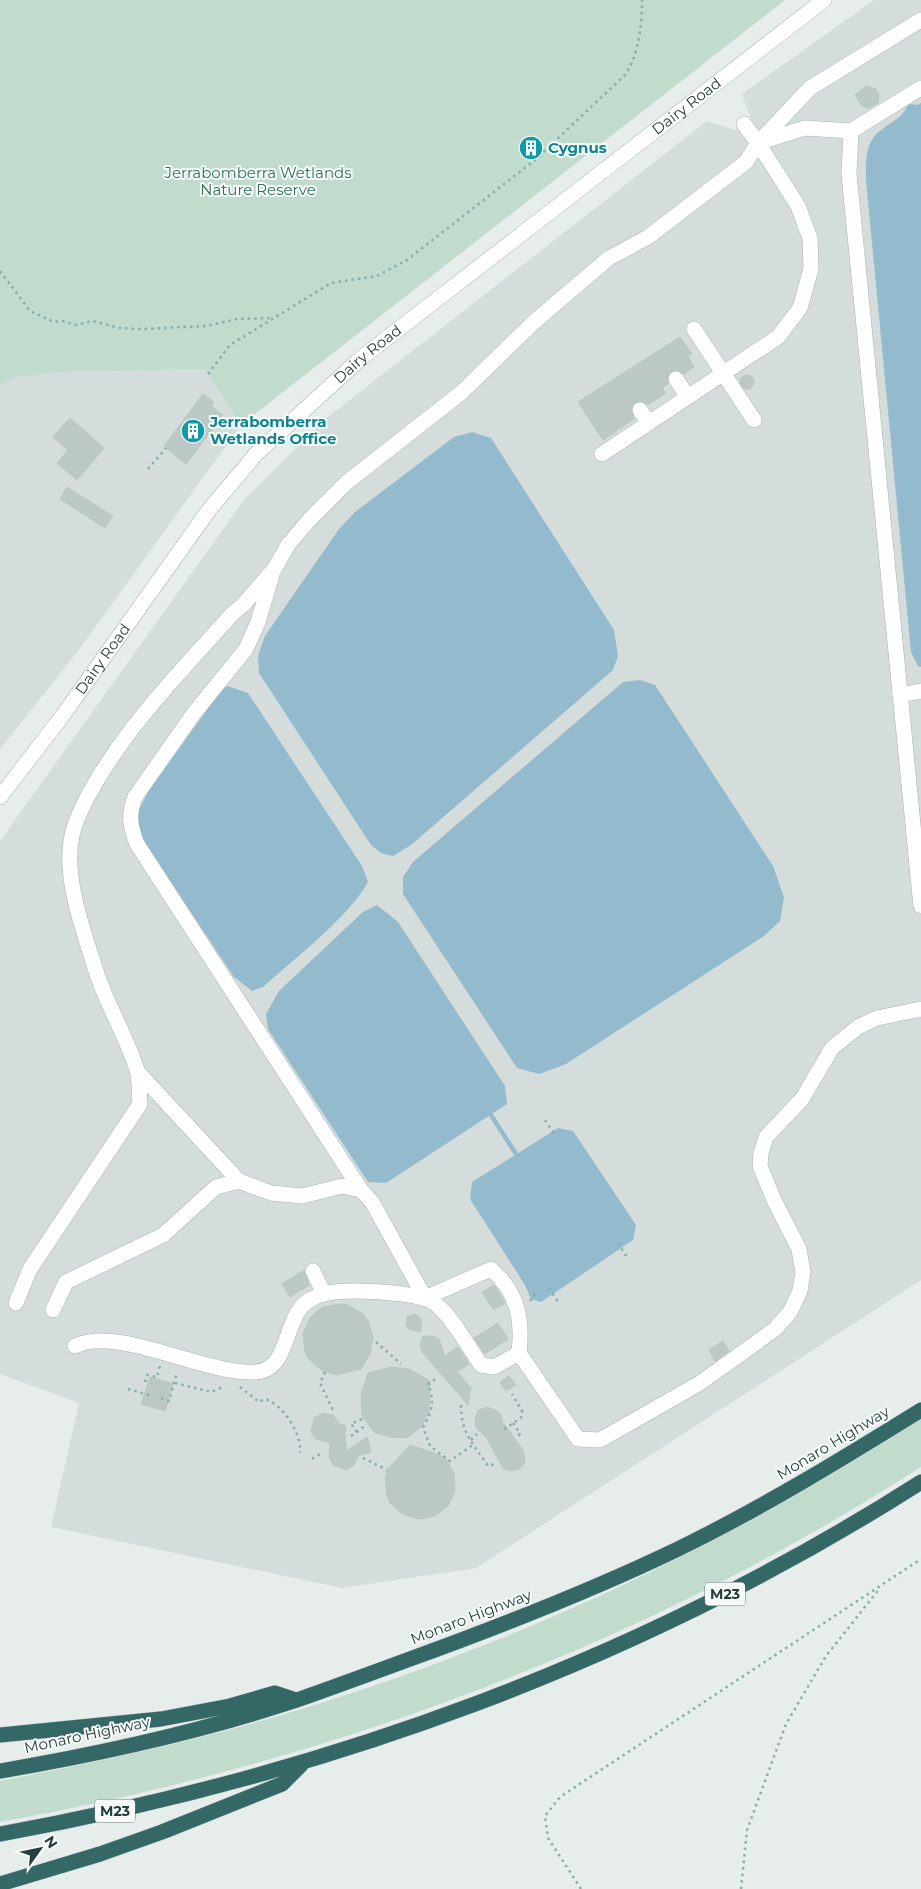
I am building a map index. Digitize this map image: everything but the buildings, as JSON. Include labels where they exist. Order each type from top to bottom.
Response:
[{"type":"highway","name":"Monaro Highway","points":[[0,1771],[166,1737],[296,1700],[474,1636],[604,1584],[743,1515],[804,1482],[921,1410]]},
{"type":"highway","name":"M23","points":[[0,1834],[190,1794],[302,1764],[421,1724],[520,1687],[608,1650],[788,1561],[921,1482]]},
{"type":"highway","points":[[0,1735],[161,1719],[230,1706],[275,1693],[296,1700]]},
{"type":"highway","points":[[0,1884],[100,1854],[162,1832],[282,1784],[302,1764]]},
{"type":"street","name":"Dairy Road","points":[[0,797],[63,715],[209,510],[256,454],[360,359],[824,0]]},
{"type":"street","points":[[16,1303],[30,1269],[140,1104],[137,1071],[102,991],[78,910],[71,861],[72,835],[84,803],[104,767],[141,717],[233,612],[243,605],[275,568],[288,546],[309,520],[346,483],[462,392],[535,321],[609,258],[648,237],[746,162],[758,143],[810,88],[921,20]]},
{"type":"street","points":[[758,143],[805,128],[850,131],[921,88]]},
{"type":"street","points":[[602,454],[632,427],[649,424],[778,337],[800,308],[811,269],[810,238],[798,206],[744,124]]},
{"type":"street","points":[[850,131],[849,174],[921,906]]},
{"type":"street","points":[[694,329],[754,420]]},
{"type":"street","points":[[676,379],[688,397]]},
{"type":"street","points":[[640,410],[649,424]]},
{"type":"street","points":[[275,568],[258,622],[246,648],[194,713],[135,797],[130,811],[130,826],[137,844],[362,1190],[372,1202],[424,1298]]},
{"type":"street","points":[[243,605],[252,607],[258,622]]},
{"type":"street","points":[[900,695],[921,691]]},
{"type":"street","points":[[424,1298],[491,1269],[504,1281],[516,1302],[521,1336],[519,1353],[578,1439],[600,1440],[700,1383],[775,1329],[790,1312],[800,1291],[803,1272],[799,1249],[774,1200],[760,1166],[761,1153],[766,1137],[802,1099],[832,1048],[858,1027],[871,1021],[921,1008]]},
{"type":"street","points":[[137,1071],[239,1181],[271,1193],[302,1196],[342,1186],[362,1190]]},
{"type":"street","points":[[53,1310],[66,1282],[163,1235],[216,1187],[239,1181]]},
{"type":"street","points":[[312,1271],[320,1282],[324,1294]]},
{"type":"street","points":[[75,1346],[84,1341],[110,1339],[219,1367],[258,1372],[269,1367],[279,1358],[299,1309],[309,1300],[324,1294],[341,1292],[424,1298],[439,1307],[481,1365],[494,1367],[519,1353]]},
{"type":"path","points":[[208,374],[230,346],[331,283],[377,276],[406,260],[534,160],[625,75],[632,64],[636,52],[642,0]]},
{"type":"path","points":[[533,156],[534,160]]},
{"type":"path","points":[[0,271],[30,311],[54,322],[64,321],[76,325],[93,321],[120,328],[142,329],[206,326],[248,318],[274,318]]},
{"type":"path","points":[[148,469],[166,448]]},
{"type":"path","points":[[545,1120],[555,1135]]},
{"type":"path","points":[[618,1243],[628,1259]]},
{"type":"path","points":[[549,1288],[559,1304]]},
{"type":"path","points":[[527,1305],[538,1290]]},
{"type":"path","points":[[376,1342],[401,1364]]},
{"type":"path","points":[[219,1367],[235,1383],[259,1402],[265,1399],[270,1400],[289,1418],[299,1439],[300,1453]]},
{"type":"path","points":[[325,1372],[320,1383],[333,1410]]},
{"type":"path","points":[[161,1398],[169,1401],[176,1373]]},
{"type":"path","points":[[145,1382],[148,1375],[155,1377]]},
{"type":"path","points":[[436,1379],[428,1384],[433,1400],[432,1410],[423,1427],[430,1446],[450,1460],[474,1444]]},
{"type":"path","points":[[174,1382],[211,1392],[224,1387]]},
{"type":"path","points":[[128,1388],[152,1396]]},
{"type":"path","points":[[504,1429],[521,1418],[522,1411],[512,1394]]},
{"type":"path","points":[[461,1405],[463,1428],[488,1466],[497,1463]]},
{"type":"path","points":[[357,1432],[351,1424],[364,1418]]},
{"type":"path","points":[[513,1423],[520,1434],[516,1438]]},
{"type":"path","points":[[351,1436],[366,1425]]},
{"type":"path","points":[[471,1440],[477,1434]]},
{"type":"path","points":[[312,1459],[320,1454]]},
{"type":"path","points":[[363,1458],[388,1470]]},
{"type":"path","points":[[581,1889],[548,1838],[545,1816],[560,1797],[921,1559]]},
{"type":"path","points":[[741,1889],[747,1830],[786,1724],[826,1656],[882,1585]]},
{"type":"shaded area","points":[[874,0],[921,0],[921,1280],[476,1568],[342,1588],[51,1527],[79,1403],[0,1374],[0,841],[244,500],[324,420],[707,121],[735,130],[751,119],[742,94]]},
{"type":"shaded area","points":[[205,369],[241,425],[78,651],[0,749],[0,373]]},
{"type":"green space","name":"Jerrabomberra Wetlands Nature Reserve","points":[[0,0],[785,0],[241,425],[205,369],[57,372],[16,377],[0,384]]},
{"type":"green space","points":[[921,1419],[921,1467],[814,1532],[705,1590],[593,1643],[478,1690],[361,1731],[242,1767],[122,1797],[0,1822],[0,1781],[141,1752],[225,1731],[317,1704],[408,1674],[497,1640],[585,1602],[672,1561],[757,1517],[840,1470]]},
{"type":"water","points":[[921,103],[921,667],[918,666],[911,652],[866,180],[866,159],[868,149],[876,135],[897,119],[908,104],[917,105]]},
{"type":"water","points":[[472,432],[491,438],[614,630],[618,656],[613,670],[411,845],[393,856],[381,853],[371,845],[259,673],[258,656],[265,636],[339,529],[355,512],[454,437]]},
{"type":"water","points":[[640,680],[655,685],[773,866],[784,897],[780,921],[764,936],[566,1064],[539,1074],[517,1068],[403,894],[403,877],[413,862],[623,682]]},
{"type":"water","points":[[228,686],[248,693],[362,866],[368,882],[347,910],[320,938],[263,987],[252,991],[234,977],[141,837],[136,816],[148,792],[222,689]]},
{"type":"water","points":[[377,905],[398,922],[505,1086],[507,1104],[386,1183],[368,1182],[268,1029],[266,1014],[279,991],[363,912]]},
{"type":"water","points":[[558,1128],[573,1131],[636,1225],[633,1240],[541,1302],[531,1299],[525,1285],[470,1199],[472,1182]]},
{"type":"waterway","points":[[491,1115],[516,1154]]},
{"type":"place","name":"Cygnus","points":[[531,148]]},
{"type":"place","name":"Jerrabomberra Wetlands Office","points":[[193,431]]}]
